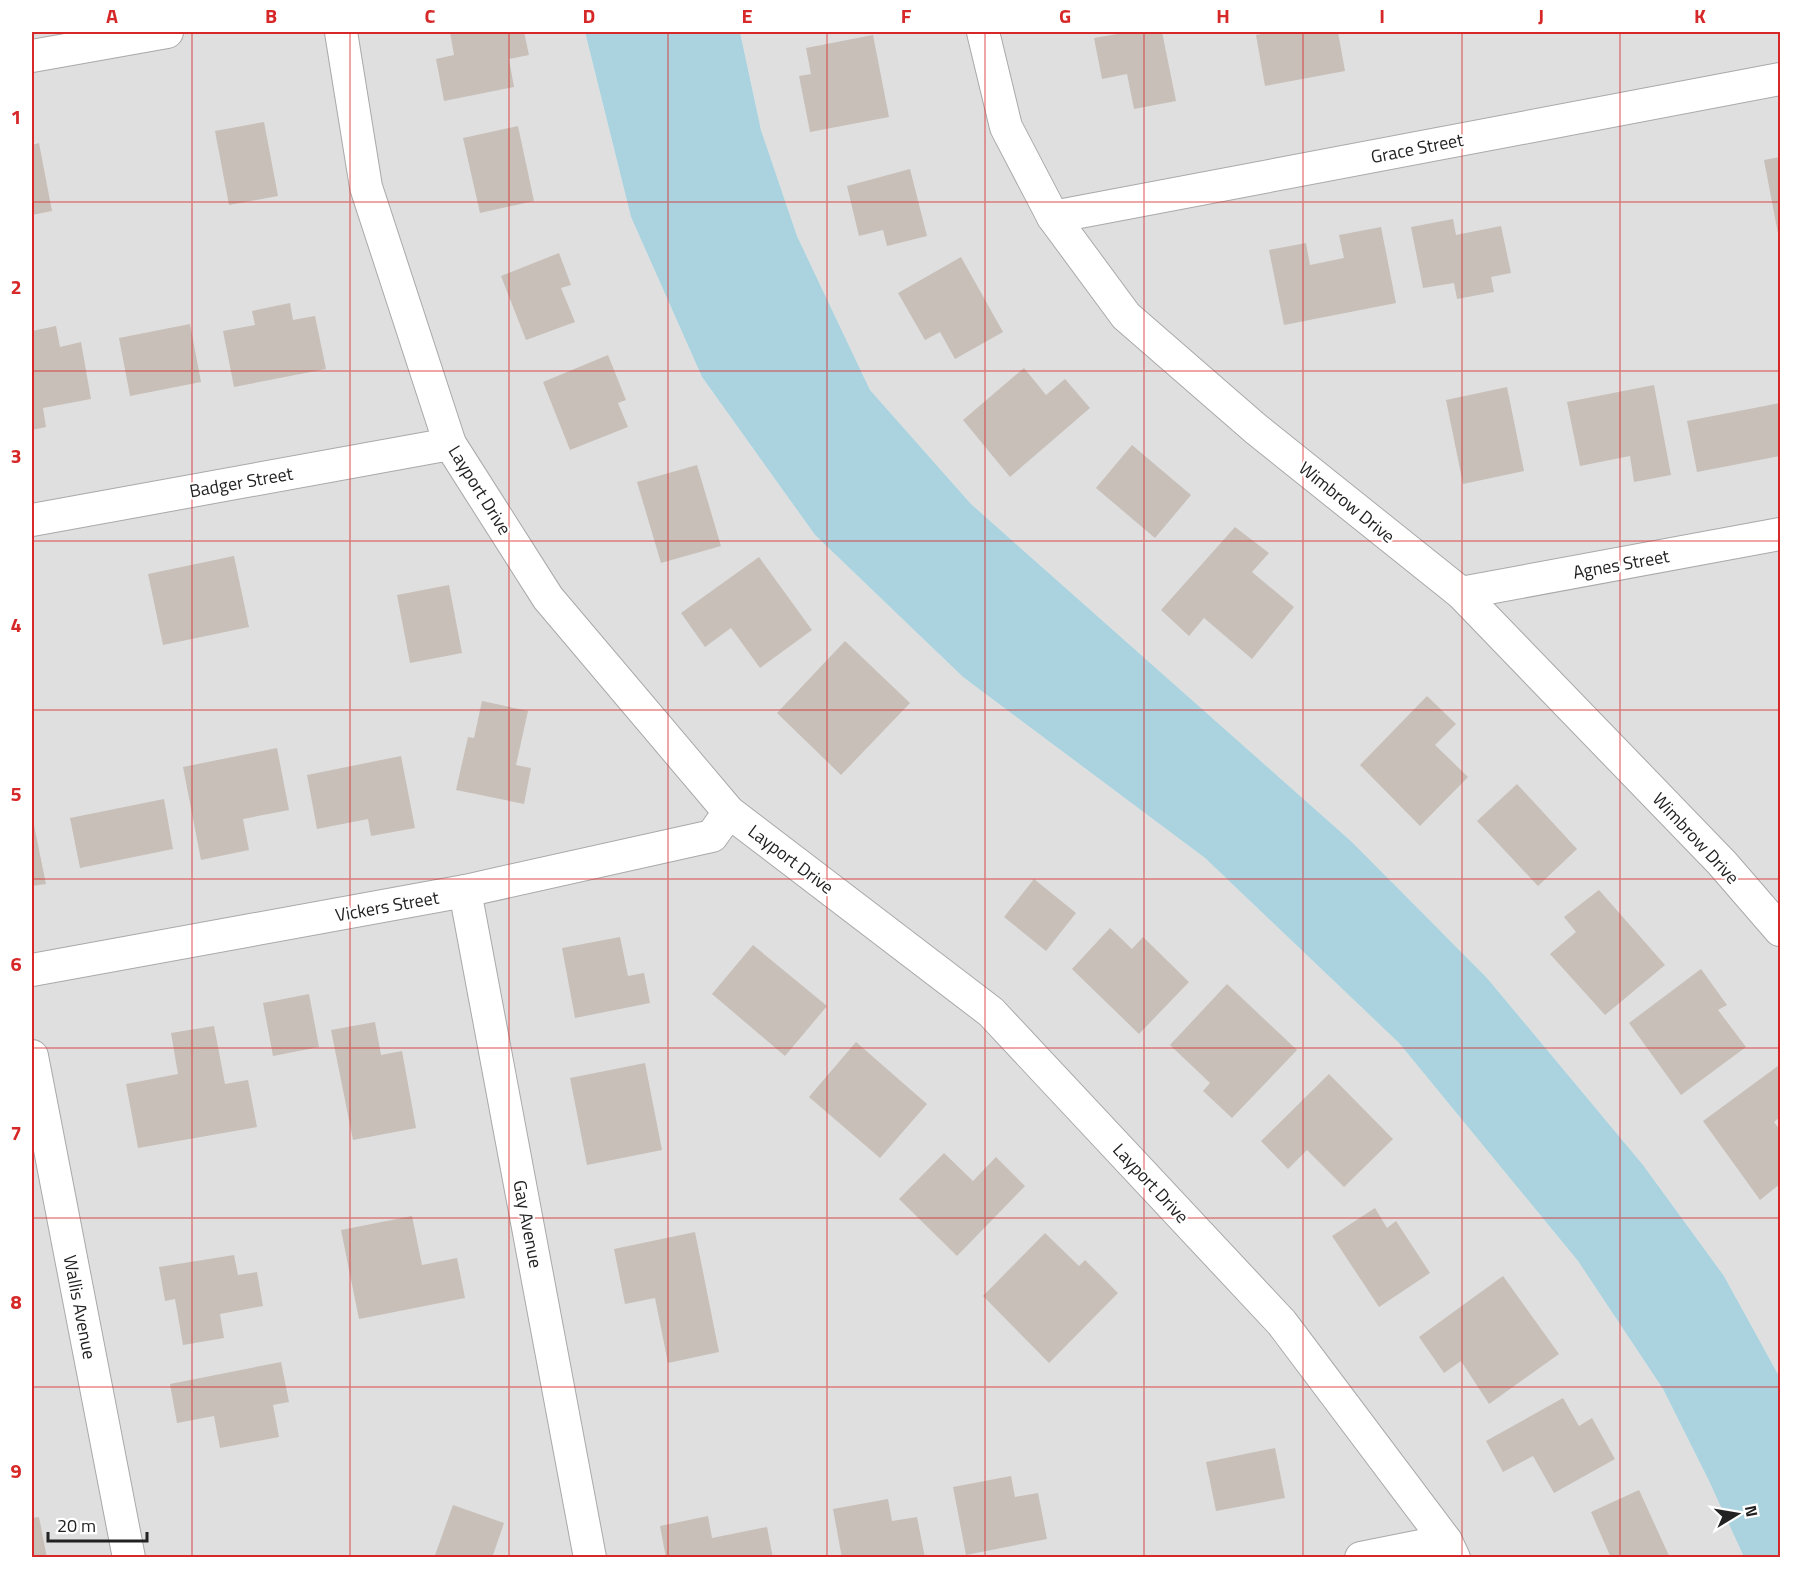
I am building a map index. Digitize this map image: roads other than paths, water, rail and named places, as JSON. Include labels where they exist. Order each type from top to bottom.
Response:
[{"type":"street","points":[[32,56],[167,32]]},
{"type":"street","name":"Layport Drive","points":[[341,32],[366,187],[450,444],[548,598],[729,812],[991,1012],[1282,1323],[1450,1549]]},
{"type":"street","name":"Wimbrow Drive","points":[[983,32],[1006,128],[1053,217],[1126,316],[1256,429],[1461,593],[1722,863],[1780,930]]},
{"type":"street","name":"Grace Street","points":[[1053,217],[1780,78]]},
{"type":"street","name":"Badger Street","points":[[32,520],[450,444]]},
{"type":"street","name":"Agnes Street","points":[[1461,593],[1780,534]]},
{"type":"street","name":"Vickers Street","points":[[32,970],[465,891],[712,836],[729,812]]},
{"type":"street","name":"Gay Avenue","points":[[465,891],[590,1557]]},
{"type":"street","name":"Wallis Avenue","points":[[32,1056],[129,1557]]},
{"type":"street","points":[[1361,1557],[1450,1549]]},
{"type":"water","points":[[585,32],[740,32],[761,130],[797,236],[870,390],[971,504],[1352,842],[1487,978],[1643,1165],[1724,1276],[1780,1378],[1780,1557],[1744,1557],[1663,1389],[1578,1261],[1399,1043],[1205,858],[963,677],[815,535],[702,377],[631,217]]}]
